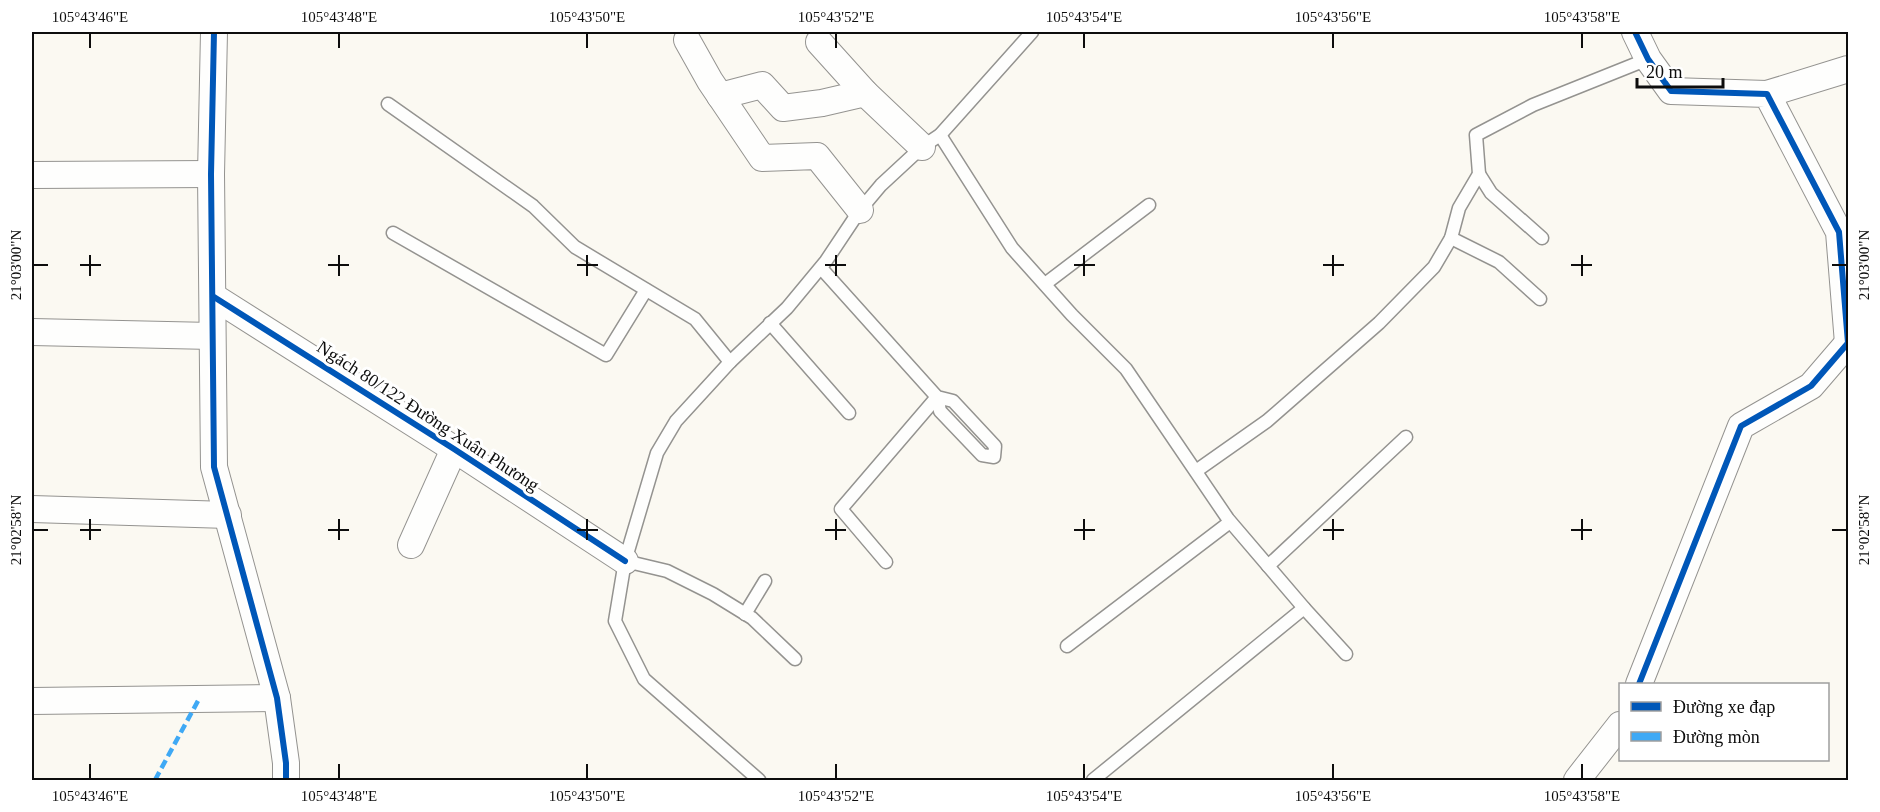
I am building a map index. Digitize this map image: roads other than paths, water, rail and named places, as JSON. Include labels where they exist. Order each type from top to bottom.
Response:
[{"type":"street","points":[[214,32],[211,174],[214,467],[277,698],[286,763],[286,780]]},
{"type":"street","points":[[1635,32],[1648,59],[1671,91],[1767,94],[1848,69]]},
{"type":"street","points":[[687,40],[720,96],[762,158],[817,156],[860,210]]},
{"type":"street","points":[[819,42],[865,93],[931,141]]},
{"type":"street","points":[[720,96],[762,85],[783,108],[822,103],[865,93]]},
{"type":"street","points":[[1639,683],[1742,426],[1811,386],[1848,343],[1839,232],[1767,94]]},
{"type":"street","points":[[32,175],[211,174]]},
{"type":"street","name":"Ngách 80/122 Đường Xuân Phương","points":[[214,297],[454,449],[625,561]]},
{"type":"street","points":[[32,332],[212,336]]},
{"type":"street","points":[[411,545],[454,449]]},
{"type":"street","points":[[32,509],[228,515]]},
{"type":"street","points":[[32,701],[277,698]]},
{"type":"street","points":[[1577,780],[1619,726]]},
{"type":"lane","points":[[759,780],[644,679],[615,621],[625,561],[657,453],[676,422],[730,362],[787,308],[820,268],[881,184],[931,141],[1032,32]]},
{"type":"lane","points":[[1542,238],[1491,193],[1479,174],[1476,135],[1533,105],[1648,59]]},
{"type":"lane","points":[[388,104],[533,206],[575,247],[695,320],[730,362]]},
{"type":"lane","points":[[931,141],[1012,248],[1072,315],[1126,369],[1230,522],[1346,654]]},
{"type":"lane","points":[[1196,471],[1267,422],[1378,323],[1434,267],[1452,238],[1459,208],[1479,174]]},
{"type":"lane","points":[[1045,284],[1149,205]]},
{"type":"lane","points":[[393,233],[606,355],[646,290]]},
{"type":"lane","points":[[1452,238],[1499,262],[1540,299]]},
{"type":"lane","points":[[820,268],[937,397],[953,401],[995,446],[994,457],[982,455]]},
{"type":"lane","points":[[770,323],[849,413]]},
{"type":"lane","points":[[886,562],[841,509],[937,397]]},
{"type":"lane","points":[[1268,566],[1406,437]]},
{"type":"lane","points":[[1067,646],[1230,522]]},
{"type":"lane","points":[[625,561],[667,571],[713,594],[752,618],[795,659]]},
{"type":"lane","points":[[744,614],[765,581]]},
{"type":"lane","points":[[1093,780],[1304,608]]}]
